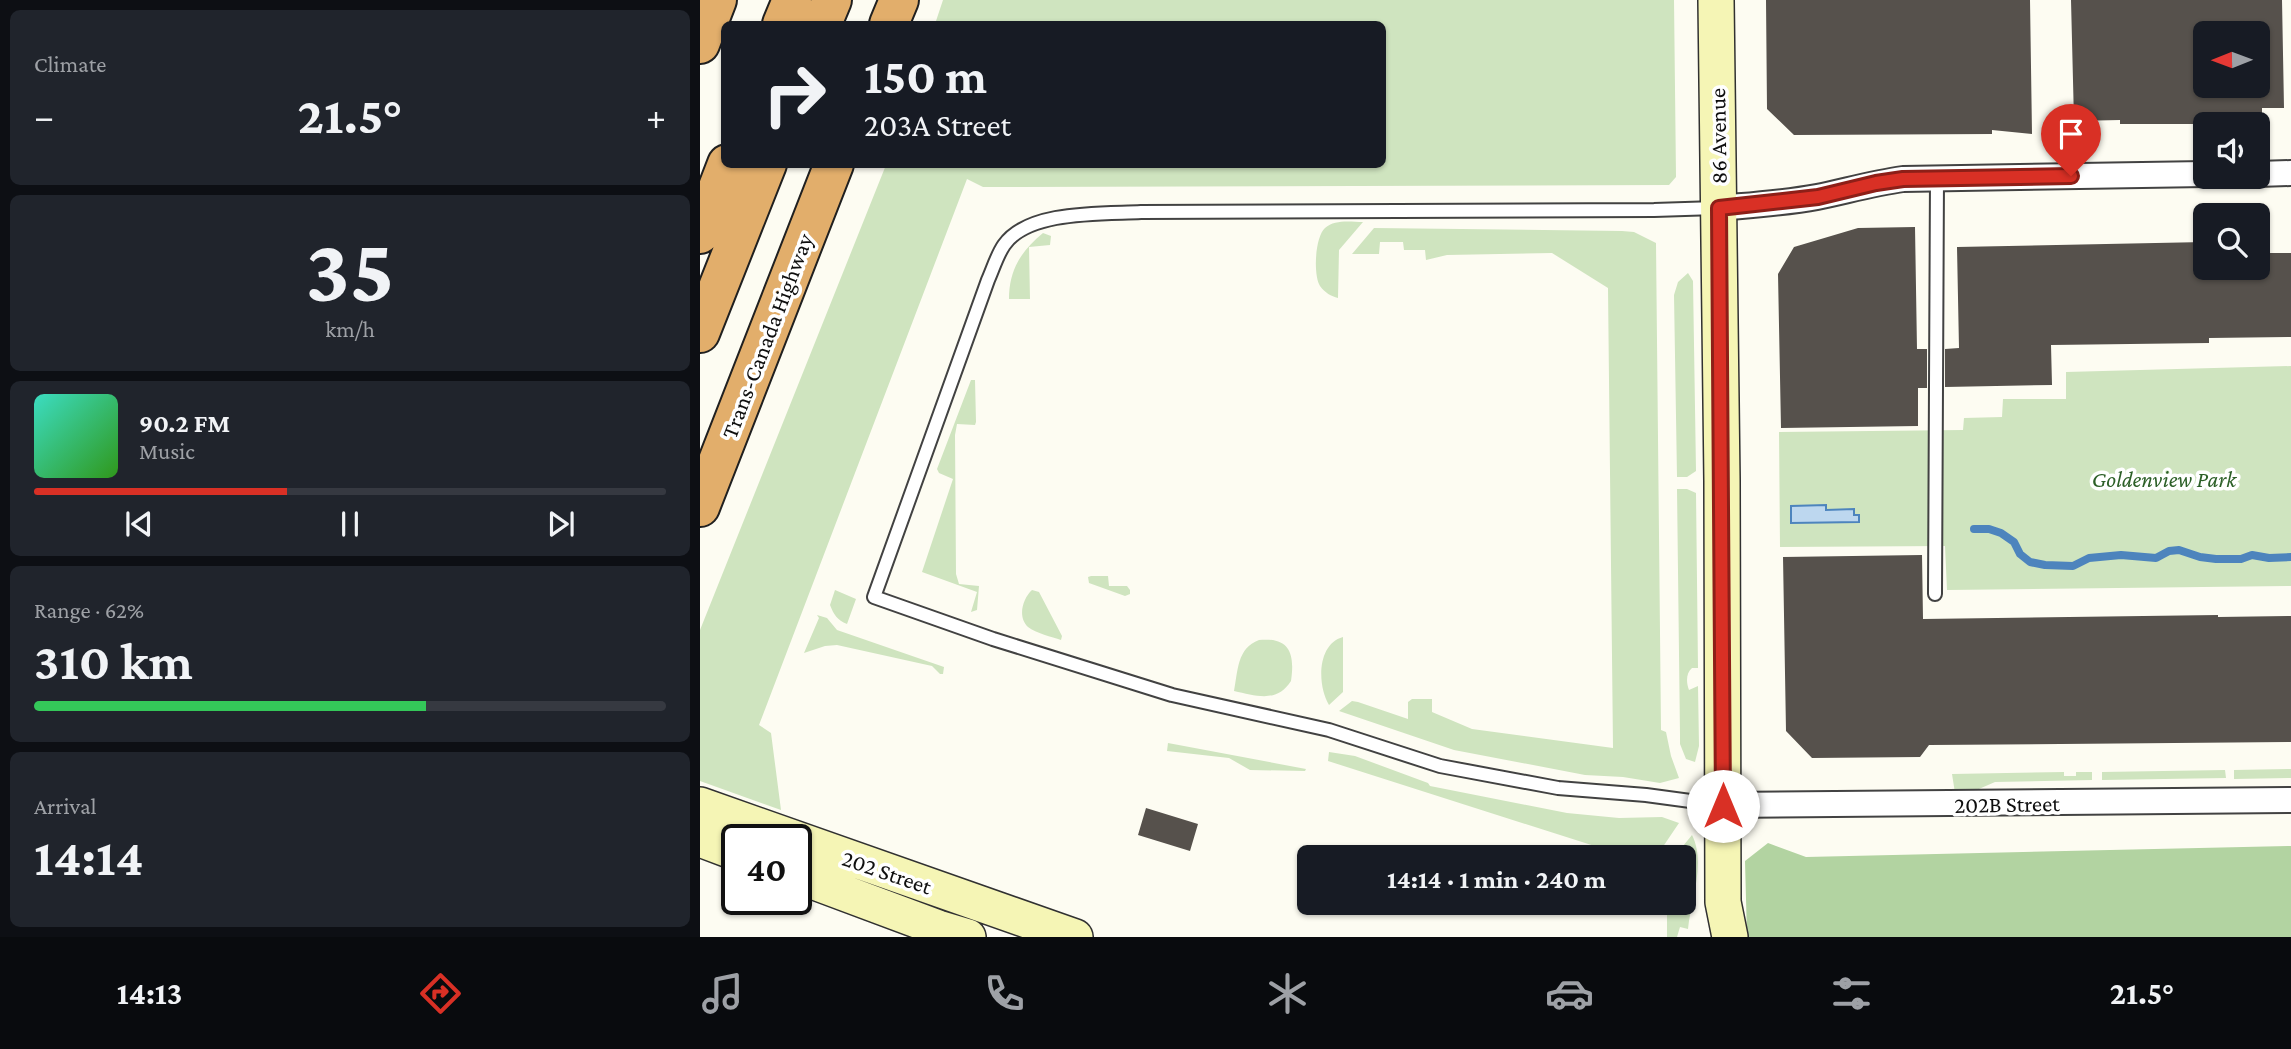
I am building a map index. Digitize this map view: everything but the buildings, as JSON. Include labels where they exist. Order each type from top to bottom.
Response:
[{"type":"highway","points":[[700,44],[717,0]]},
{"type":"highway","points":[[783,21],[792,0]]},
{"type":"highway","points":[[823,21],[832,0]]},
{"type":"highway","points":[[890,21],[899,0]]},
{"type":"highway","points":[[700,234],[725,168]]},
{"type":"highway","points":[[700,333],[765,168]]},
{"type":"highway","name":"Trans-Canada Highway","points":[[700,507],[832,168]]},
{"type":"street","name":"86 Avenue","points":[[1716,0],[1723,806],[1723,902],[1716,937]]},
{"type":"street","points":[[2270,174],[2291,173]]},
{"type":"street","points":[[1719,208],[1818,197],[1876,183],[1937,178],[2193,174]]},
{"type":"street","name":"202B Street","points":[[1723,806],[2291,800]]},
{"type":"street","name":"202 Street","points":[[700,805],[1074,937]]},
{"type":"street","points":[[700,839],[721,847]]},
{"type":"street","name":"202 Street","points":[[812,881],[968,937]]},
{"type":"street","name":"86 Avenue","points":[[1723,902],[1730,937]]},
{"type":"lane","points":[[1935,594],[1937,178]]},
{"type":"lane","points":[[1719,208],[1141,212],[1061,215],[1028,226],[1005,243],[988,280],[874,597],[993,639],[1172,695],[1329,730],[1440,766],[1558,788],[1659,796],[1723,806]]},
{"type":"green space","points":[[943,0],[1674,0],[1676,177],[1669,185],[983,187],[967,179],[759,725],[771,733],[781,810],[700,781],[700,630],[885,168],[1386,168],[1386,21],[936,21]]},
{"type":"green space","points":[[1363,222],[1339,250],[1338,298],[1326,292],[1318,281],[1316,256],[1319,239],[1325,228],[1333,223]]},
{"type":"green space","points":[[1374,228],[1622,231],[1634,232],[1656,243],[1661,730],[1666,732],[1679,778],[1660,783],[1585,775],[1454,750],[1339,711],[1352,701],[1408,719],[1408,702],[1412,699],[1432,699],[1432,712],[1472,729],[1613,748],[1608,288],[1552,253],[1447,255],[1426,260],[1425,250],[1404,250],[1403,242],[1380,242],[1379,254],[1352,254]]},
{"type":"green space","points":[[1043,233],[1051,236],[1050,245],[1029,247],[1030,299],[1009,299],[1011,279],[1018,262],[1028,247]]},
{"type":"green space","points":[[1688,273],[1693,281],[1696,471],[1687,477],[1677,477],[1674,295],[1678,282]]},
{"type":"green space","name":"Goldenview Park","points":[[2291,366],[2291,586],[1947,590],[1945,546],[1780,547],[1779,432],[1963,430],[1964,418],[2002,417],[2003,399],[2066,399],[2066,372]]},
{"type":"green space","points":[[971,380],[975,380],[976,422],[975,425],[957,424],[955,435],[956,574],[959,584],[979,586],[977,610],[971,612],[977,592],[922,572],[953,479],[939,473],[937,469]]},
{"type":"green space","points":[[1677,489],[1696,493],[1698,668],[1690,670],[1687,681],[1689,690],[1698,686],[1699,746],[1695,762],[1686,759],[1680,744]]},
{"type":"green space","points":[[1108,576],[1109,586],[1127,586],[1130,594],[1125,596],[1089,583],[1088,577]]},
{"type":"green space","points":[[835,590],[856,599],[847,624],[836,617],[830,605]]},
{"type":"green space","points":[[1032,590],[1039,592],[1062,636],[1061,640],[1035,631],[1025,623],[1023,608]]},
{"type":"green space","points":[[817,615],[827,618],[837,630],[944,667],[943,674],[932,666],[837,645],[804,653],[819,618]]},
{"type":"green space","points":[[1343,637],[1343,692],[1329,705],[1322,687],[1324,656],[1334,641]]},
{"type":"green space","points":[[1259,640],[1278,641],[1288,649],[1292,663],[1291,681],[1279,693],[1273,695],[1258,696],[1234,691],[1242,654]]},
{"type":"green space","points":[[1168,743],[1306,769],[1250,770],[1229,758],[1167,751]]},
{"type":"green space","points":[[1329,752],[1355,756],[1430,786],[1567,813],[1619,818],[1662,817],[1679,823],[1664,845],[1591,845],[1328,761]]},
{"type":"green space","points":[[2291,769],[2291,778],[2234,779],[2234,770]]},
{"type":"green space","points":[[2225,770],[2226,778],[2102,780],[2102,772]]},
{"type":"green space","points":[[2064,772],[2064,776],[2076,776],[2076,772],[2092,772],[2092,780],[1995,782],[1972,792],[1955,793],[1952,774]]},
{"type":"green space","points":[[1692,835],[1696,845],[1684,845]]},
{"type":"green space","points":[[1768,843],[1806,857],[2291,846],[2291,937],[1747,937],[1745,861]]},
{"type":"green space","points":[[1696,846],[1698,857],[1696,881]]},
{"type":"green space","points":[[1667,915],[1690,915],[1688,929],[1680,927],[1677,937],[1667,937]]},
{"type":"water","points":[[1826,505],[1826,510],[1854,509],[1854,515],[1859,515],[1859,522],[1791,523],[1791,506]]},
{"type":"waterway","points":[[1974,529],[1989,529],[2001,533],[2014,542],[2020,554],[2030,562],[2045,565],[2073,566],[2089,558],[2121,555],[2156,558],[2169,551],[2179,550],[2216,559],[2241,559],[2252,555],[2269,558],[2291,557]]},
{"type":"route","points":[[1723,806],[1719,208],[1818,197],[1903,179],[2071,176]]}]
